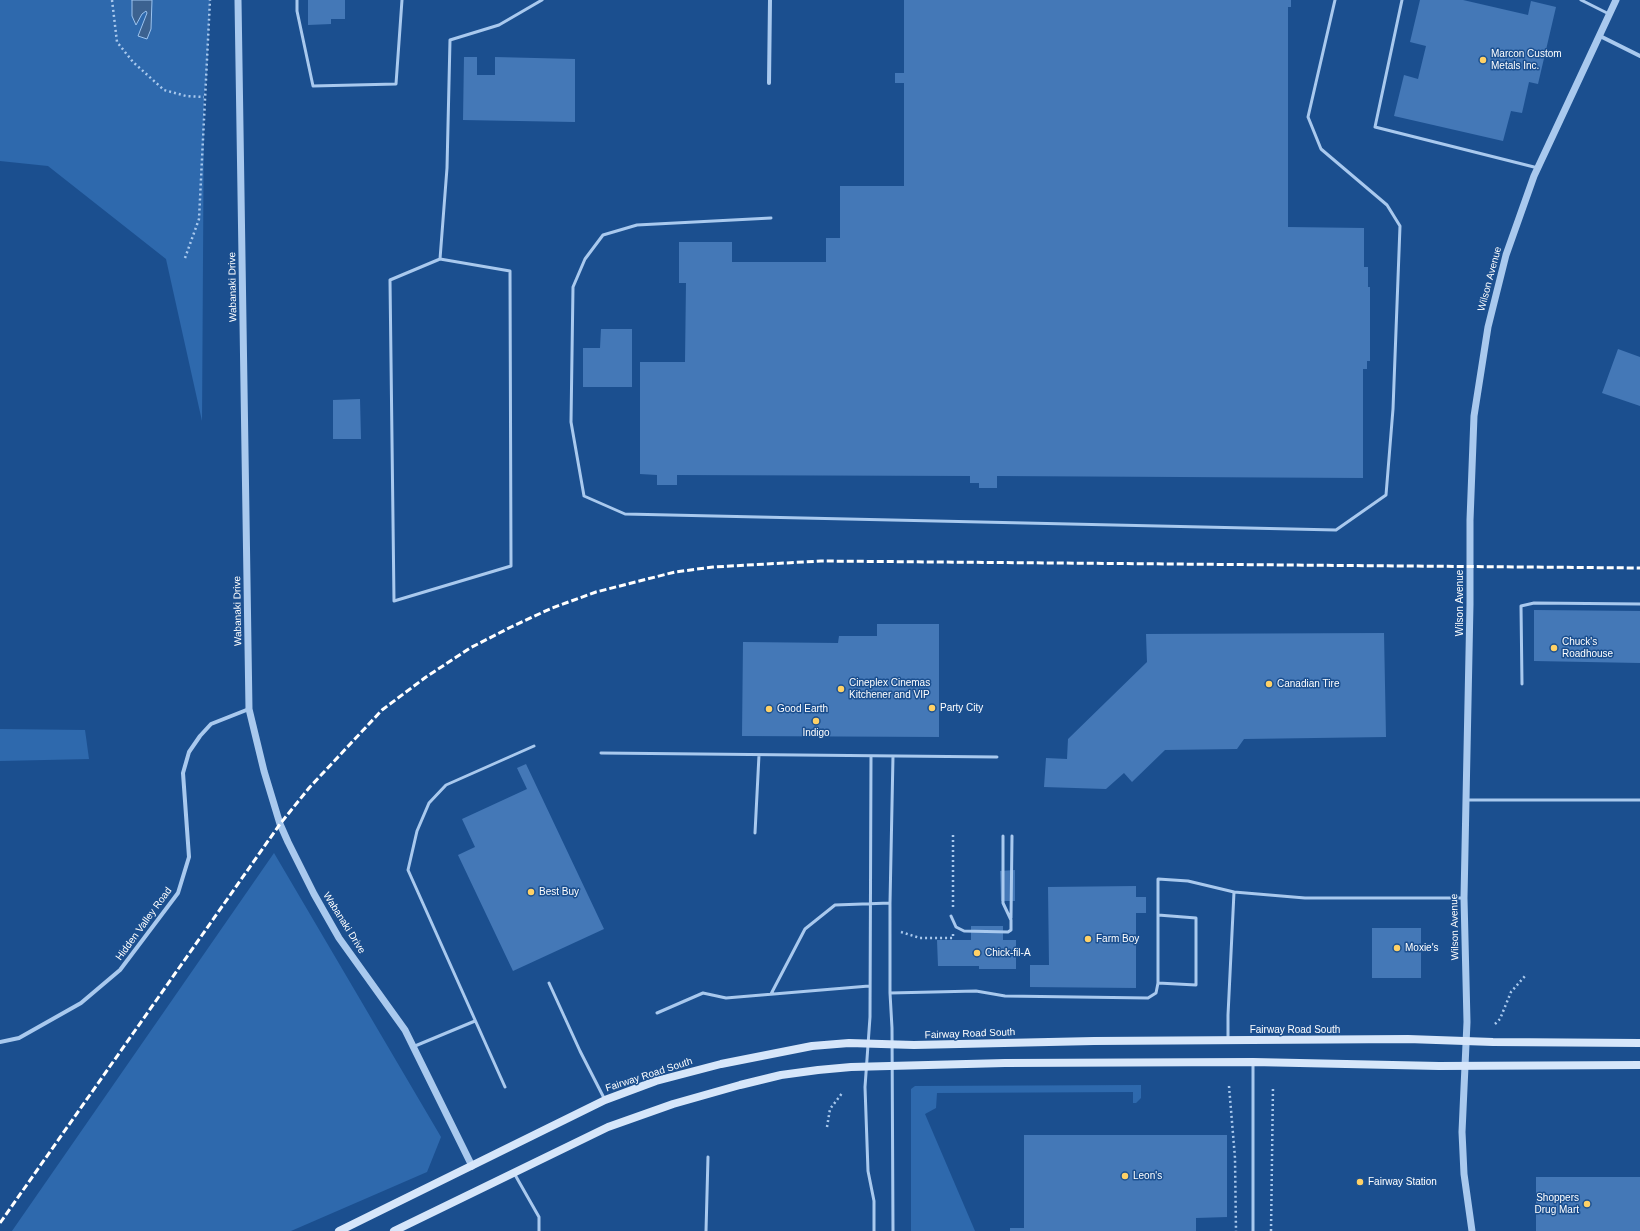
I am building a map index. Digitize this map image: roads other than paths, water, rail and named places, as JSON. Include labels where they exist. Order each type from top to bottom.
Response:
[{"type":"main road","name":"Fairway Road South","points":[[339,1231],[605,1100],[656,1081],[765,1054],[812,1046],[1228,1040],[1466,1040],[1493,1042],[1640,1043]]},
{"type":"main road","points":[[394,1231],[608,1127],[673,1104],[781,1075],[831,1069],[866,1067],[1005,1063],[1253,1062],[1439,1066],[1640,1065]]},
{"type":"street","name":"Wabanaki Drive","points":[[238,0],[249,709],[264,771],[280,824],[291,848],[314,894],[339,938],[415,1046],[472,1166]]},
{"type":"street","points":[[769,83],[770,0]]},
{"type":"street","name":"Wilson Avenue","points":[[1472,1231],[1464,1174],[1462,1132],[1466,1040],[1464,898],[1465,800],[1470,604],[1470,520],[1474,416],[1488,327],[1506,255],[1538,168],[1616,0]]},
{"type":"street","points":[[1600,36],[1640,56]]},
{"type":"street","name":"Hidden Valley Road","points":[[0,1042],[18,1038],[81,1003],[120,970],[178,893],[190,857],[183,773],[190,752],[200,736],[211,724],[249,709]]},
{"type":"lane","points":[[297,0],[297,11],[313,86],[396,84],[402,0]]},
{"type":"lane","points":[[440,259],[447,168],[450,40],[499,26],[542,0]]},
{"type":"lane","points":[[771,218],[637,225],[603,235],[585,259],[573,287],[571,422],[584,496],[626,514],[1336,530],[1386,495],[1393,409],[1400,226],[1387,205],[1321,149],[1308,117],[1335,0]]},
{"type":"lane","points":[[1402,0],[1375,127],[1538,168]]},
{"type":"lane","points":[[1581,0],[1610,15]]},
{"type":"lane","points":[[440,259],[510,271],[511,566],[394,601],[390,280],[440,259]]},
{"type":"lane","points":[[1522,684],[1521,606],[1534,603],[1640,604]]},
{"type":"lane","points":[[505,1087],[408,870],[417,831],[429,803],[446,784],[534,746]]},
{"type":"lane","points":[[601,753],[997,757]]},
{"type":"lane","points":[[755,833],[758,755]]},
{"type":"lane","points":[[871,756],[870,1017],[866,1067],[868,1171],[874,1201],[874,1231]]},
{"type":"lane","points":[[892,756],[890,993],[892,1045],[893,1231]]},
{"type":"lane","points":[[1465,800],[1640,800]]},
{"type":"lane","points":[[1003,836],[1003,903],[1011,920]]},
{"type":"lane","points":[[951,916],[956,927],[964,931],[1008,932],[1011,930],[1012,836]]},
{"type":"lane","points":[[890,993],[976,991],[1005,996],[1148,998],[1156,992],[1158,983],[1158,879],[1188,881],[1234,892],[1305,898],[1464,898]]},
{"type":"lane","points":[[1228,1040],[1234,892]]},
{"type":"lane","points":[[771,994],[805,929],[834,905],[890,903]]},
{"type":"lane","points":[[1158,915],[1196,918],[1196,985],[1158,983]]},
{"type":"lane","points":[[549,984],[580,1051],[605,1100]]},
{"type":"lane","points":[[657,1013],[703,993],[726,998],[869,986]]},
{"type":"lane","points":[[415,1046],[475,1021]]},
{"type":"lane","points":[[1253,1062],[1253,1231]]},
{"type":"lane","points":[[706,1231],[708,1157]]},
{"type":"lane","points":[[514,1173],[539,1217],[539,1231]]},
{"type":"railway","points":[[0,1223],[280,824],[309,788],[382,710],[426,677],[470,648],[552,608],[596,592],[675,572],[713,567],[821,561],[1640,568]]},
{"type":"place","name":"Marcon Custom Metals Inc.","points":[[1483,60]]},
{"type":"place","name":"Chuck's Roadhouse","points":[[1554,648]]},
{"type":"place","name":"Canadian Tire","points":[[1269,684]]},
{"type":"place","name":"Cineplex Cinemas Kitchener and VIP","points":[[841,689]]},
{"type":"place","name":"Party City","points":[[932,708]]},
{"type":"place","name":"Good Earth","points":[[769,709]]},
{"type":"place","name":"Indigo","points":[[816,721]]},
{"type":"place","name":"Best Buy","points":[[531,892]]},
{"type":"place","name":"Farm Boy","points":[[1088,939]]},
{"type":"place","name":"Moxie's","points":[[1397,948]]},
{"type":"place","name":"Chick-fil-A","points":[[977,953]]},
{"type":"place","name":"Leon's","points":[[1125,1176]]},
{"type":"place","name":"Fairway Station","points":[[1360,1182]]},
{"type":"place","name":"Shoppers Drug Mart","points":[[1587,1204]]}]
